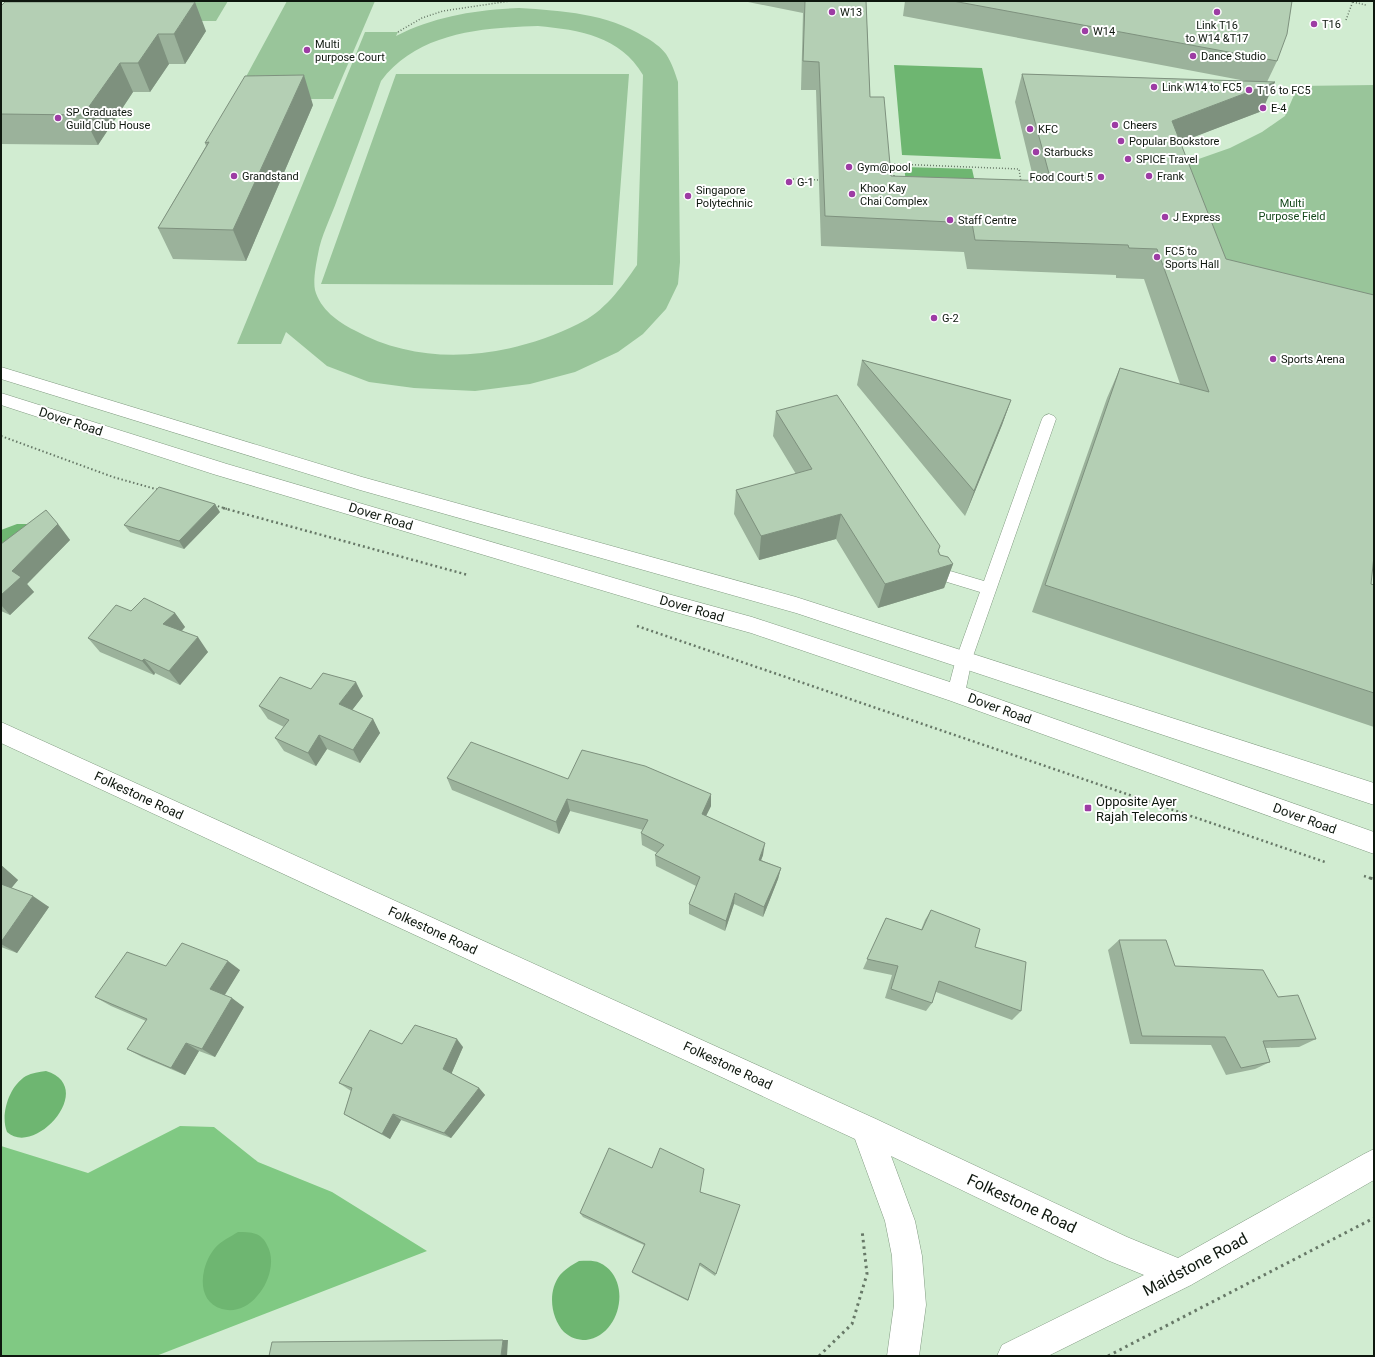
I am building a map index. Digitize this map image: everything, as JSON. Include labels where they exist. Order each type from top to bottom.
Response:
[{"type":"street","name":"Dover Road","points":[[1,373],[360,483],[796,605],[1374,794]]},
{"type":"street","name":"Dover Road","points":[[1,399],[220,469],[668,602],[752,625],[956,693],[1374,842]]},
{"type":"street","points":[[220,469],[237,446]]},
{"type":"street","name":"Folkestone Road","points":[[1,732],[866,1129],[1118,1249],[1180,1274]]},
{"type":"street","points":[[866,1129],[900,1221],[907,1256],[910,1305],[903,1356]]},
{"type":"street","name":"Maidstone Road","points":[[1013,1356],[1180,1274],[1374,1164]]},
{"type":"lane","points":[[956,693],[964,659],[1049,420]]},
{"type":"lane","points":[[940,574],[989,589]]},
{"type":"path","points":[[398,32],[423,18],[441,12],[510,1]]},
{"type":"path","points":[[1346,20],[1353,2],[1366,5]]},
{"type":"path","points":[[894,184],[894,164],[1019,170],[1021,187]]},
{"type":"path","points":[[793,180],[819,180]]},
{"type":"path","points":[[1,436],[113,477],[166,492]]},
{"type":"path","points":[[213,505],[475,577]]},
{"type":"path","points":[[635,625],[1327,863]]},
{"type":"path","points":[[1361,875],[1374,879]]},
{"type":"path","points":[[1108,1356],[1374,1218]]},
{"type":"path","points":[[819,1356],[852,1324],[867,1274],[862,1228]]},
{"type":"green space","points":[[196,1],[228,1],[216,21],[182,21]]},
{"type":"green space","name":"Multi purpose Court","points":[[287,1],[375,1],[333,99],[234,99]]},
{"type":"green space","points":[[519,8],[552,10],[600,18],[630,29],[645,37],[664,51],[668,57],[678,82],[680,262],[678,284],[666,309],[643,334],[618,352],[575,372],[530,384],[475,391],[414,388],[369,382],[327,366],[286,332],[281,344],[237,344],[365,32],[398,32],[396,36],[426,23],[456,15],[487,10]],"holes":[[[538,26],[584,33],[611,43],[623,51],[634,62],[643,75],[637,265],[611,299],[587,319],[551,336],[524,345],[495,351],[466,354],[437,354],[409,350],[381,342],[354,330],[336,319],[325,309],[317,297],[314,286],[319,247],[381,81],[396,65],[413,52],[432,43],[473,31]]]},
{"type":"green space","points":[[396,74],[629,74],[613,285],[321,284]]},
{"type":"green space","name":"Multi Purpose Field","points":[[1374,85],[1374,314],[1209,273],[1173,168],[1230,148],[1262,132],[1285,116],[1298,86]]},
{"type":"shaded area","points":[[894,65],[982,68],[1001,159],[902,155]]},
{"type":"shaded area","points":[[904,167],[972,169],[977,191],[907,189]]},
{"type":"shaded area","points":[[17,524],[30,524],[1,555],[1,530]]},
{"type":"shaded area","points":[[46,1071],[60,1079],[66,1091],[64,1104],[56,1117],[45,1128],[32,1136],[19,1138],[7,1132],[5,1125],[5,1109],[15,1087],[26,1076],[33,1073]]},
{"type":"shaded area","points":[[180,1126],[214,1127],[258,1162],[332,1192],[427,1251],[156,1356],[1,1356],[1,1146],[88,1173]]},
{"type":"shaded area","points":[[238,1232],[254,1233],[263,1238],[271,1256],[271,1267],[268,1279],[254,1300],[233,1310],[222,1309],[213,1305],[207,1299],[204,1291],[204,1273],[206,1264],[215,1248]]},
{"type":"shaded area","points":[[579,1261],[598,1262],[610,1271],[617,1281],[619,1293],[615,1318],[608,1329],[598,1336],[586,1340],[574,1338],[564,1332],[556,1320],[552,1305],[553,1289],[560,1275],[566,1269]]},
{"type":"building","points":[[805,1],[866,1],[870,97],[884,97],[891,176],[1051,181],[1022,74],[1275,82],[1172,121],[1226,259],[1374,295],[1374,556],[1371,584],[1374,585],[1374,693],[1045,585],[1120,368],[1209,392],[1157,249],[1129,248],[1128,245],[975,240],[972,223],[825,216],[819,62],[803,61]]},
{"type":"building","points":[[953,1],[1292,1],[1287,34],[1277,61]]},
{"type":"building","points":[[5,2],[195,2],[174,34],[158,34],[138,63],[120,63],[83,115],[1,114],[1,6]]},
{"type":"building","points":[[304,75],[233,230],[158,228],[209,142],[205,143],[245,76]]},
{"type":"building","points":[[862,360],[1011,400],[974,491]]},
{"type":"building","points":[[837,395],[940,546],[938,551],[940,555],[948,557],[953,564],[885,584],[841,514],[761,536],[736,490],[812,469],[776,411]]},
{"type":"building","points":[[159,487],[215,504],[179,541],[124,525]]},
{"type":"building","points":[[46,510],[58,524],[12,571],[21,577],[1,595],[1,544]]},
{"type":"building","points":[[144,598],[175,613],[163,624],[198,637],[169,671],[144,659],[142,661],[88,638],[116,605],[131,611]]},
{"type":"building","points":[[323,673],[356,682],[339,704],[373,719],[353,750],[319,735],[308,753],[275,738],[289,720],[259,706],[280,677],[311,689]]},
{"type":"building","points":[[471,742],[568,779],[582,750],[645,766],[711,794],[702,814],[765,843],[759,860],[781,868],[764,907],[735,893],[726,921],[689,904],[700,877],[655,855],[664,845],[641,833],[648,820],[567,799],[556,822],[447,778]]},
{"type":"building","points":[[1,884],[33,896],[1,942]]},
{"type":"building","points":[[931,910],[980,929],[975,947],[1026,962],[1021,1011],[939,981],[932,1003],[891,989],[898,966],[867,959],[886,918],[922,930]]},
{"type":"building","points":[[1119,940],[1166,940],[1175,966],[1263,970],[1278,997],[1298,995],[1316,1039],[1263,1041],[1270,1062],[1241,1068],[1225,1037],[1142,1036]]},
{"type":"building","points":[[182,943],[228,961],[210,989],[232,998],[202,1049],[186,1043],[171,1068],[127,1049],[147,1019],[95,997],[127,952],[166,966]]},
{"type":"building","points":[[415,1025],[457,1039],[443,1069],[479,1088],[444,1133],[393,1114],[382,1134],[344,1114],[352,1088],[339,1083],[370,1030],[402,1044]]},
{"type":"building","points":[[609,1148],[652,1168],[660,1148],[704,1169],[700,1192],[740,1205],[716,1274],[700,1263],[688,1300],[632,1272],[645,1244],[580,1213]]},
{"type":"building","points":[[503,1340],[501,1356],[269,1356],[272,1342]]},
{"type":"place","name":"W13","points":[[832,12]]},
{"type":"place","name":"Link T16 to W14 &T17","points":[[1217,12]]},
{"type":"place","name":"T16","points":[[1314,24]]},
{"type":"place","name":"W14","points":[[1085,31]]},
{"type":"place","name":"Multi purpose Court","points":[[307,50]]},
{"type":"place","name":"Dance Studio","points":[[1193,56]]},
{"type":"place","name":"Link W14 to FC5","points":[[1154,87]]},
{"type":"place","name":"T16 to FC5","points":[[1249,90]]},
{"type":"place","name":"E-4","points":[[1263,108]]},
{"type":"place","name":"SP Graduates Guild Club House","points":[[58,118]]},
{"type":"place","name":"Cheers","points":[[1115,125]]},
{"type":"place","name":"KFC","points":[[1030,129]]},
{"type":"place","name":"Popular Bookstore","points":[[1121,141]]},
{"type":"place","name":"Starbucks","points":[[1036,152]]},
{"type":"place","name":"SPICE Travel","points":[[1128,159]]},
{"type":"place","name":"Gym@pool","points":[[849,167]]},
{"type":"place","name":"Grandstand","points":[[234,176]]},
{"type":"place","name":"Frank","points":[[1149,176]]},
{"type":"place","name":"Food Court 5","points":[[1101,177]]},
{"type":"place","name":"G-1","points":[[789,182]]},
{"type":"place","name":"Khoo Kay Chai Complex","points":[[852,194]]},
{"type":"place","name":"Singapore Polytechnic","points":[[688,196]]},
{"type":"place","name":"J Express","points":[[1165,217]]},
{"type":"place","name":"Staff Centre","points":[[950,220]]},
{"type":"place","name":"FC5 to Sports Hall","points":[[1157,257]]},
{"type":"place","name":"G-2","points":[[934,318]]},
{"type":"place","name":"Sports Arena","points":[[1273,359]]},
{"type":"place","name":"Opposite Ayer Rajah Telecoms","points":[[1088,808]]}]
